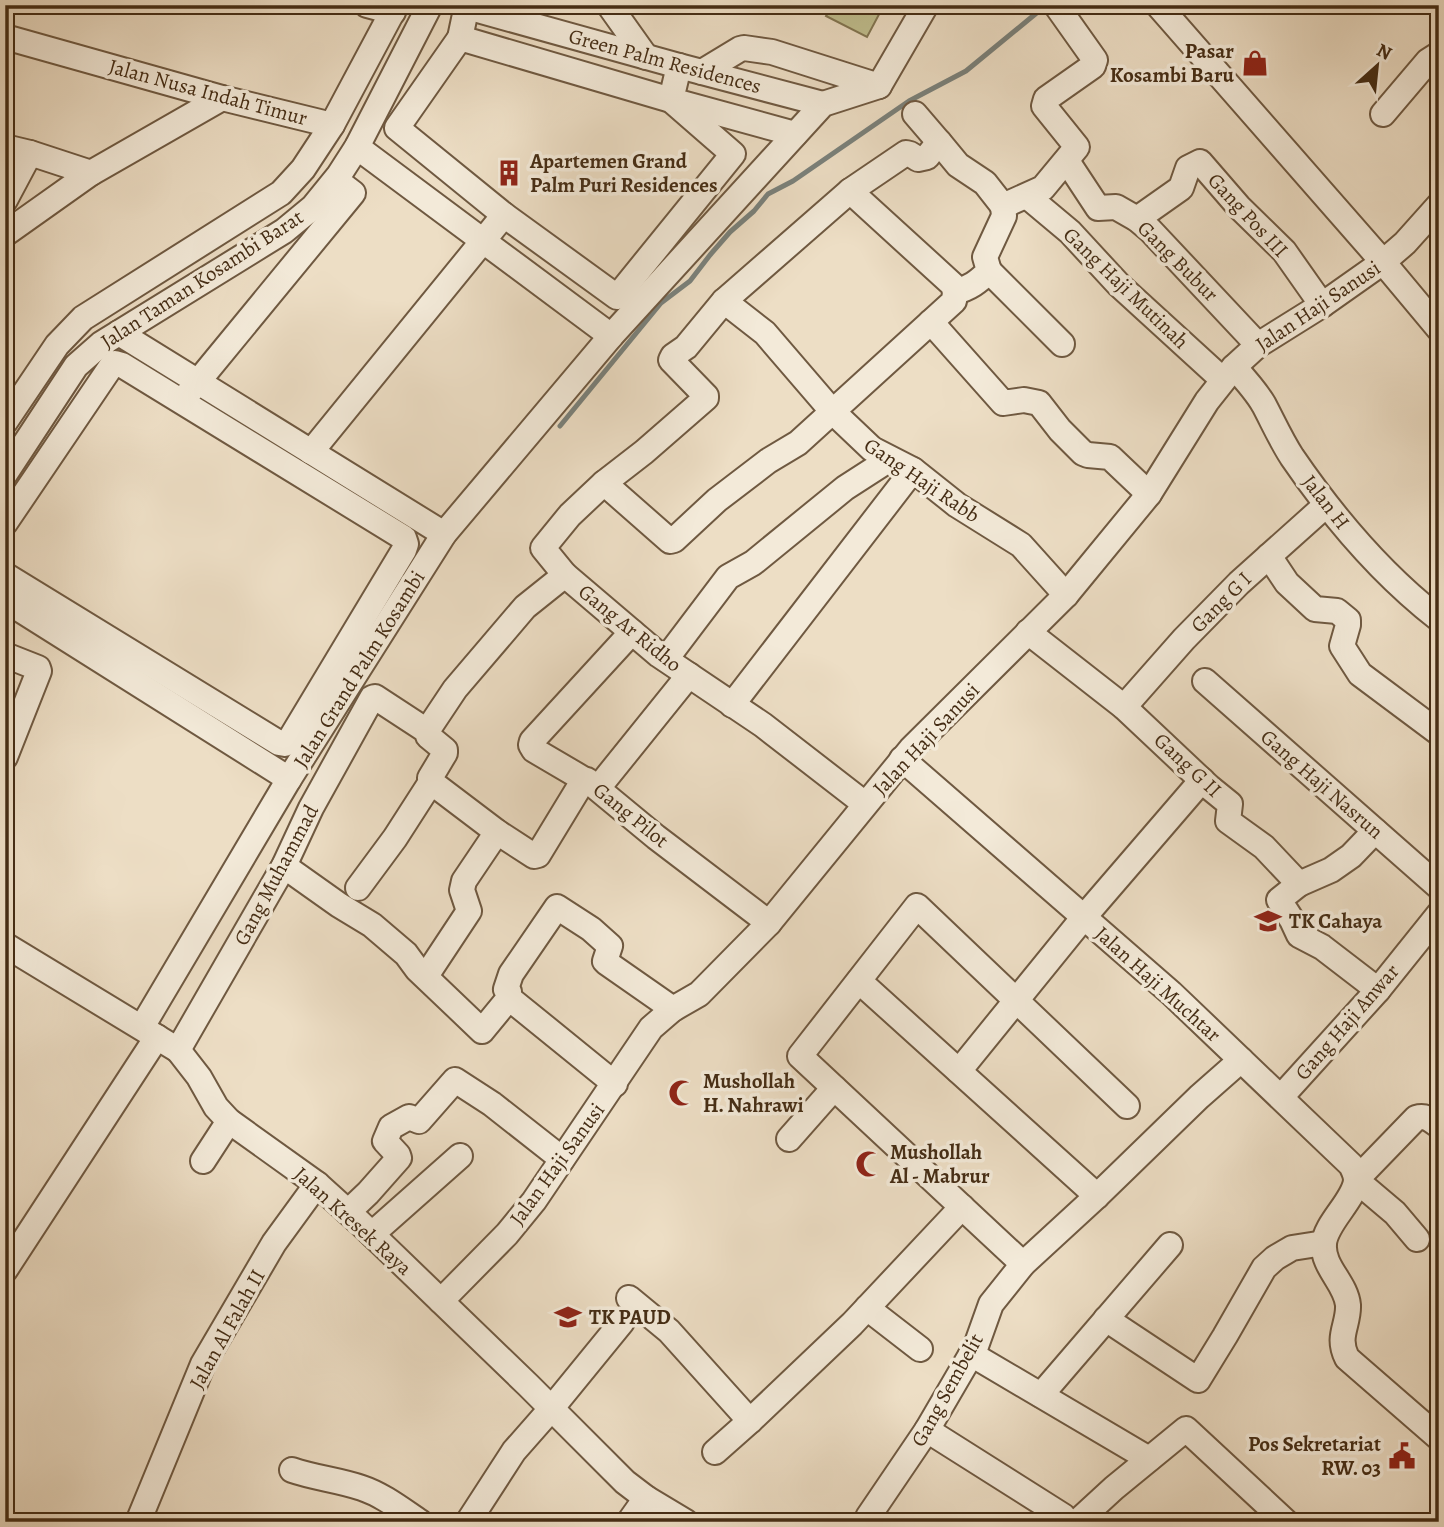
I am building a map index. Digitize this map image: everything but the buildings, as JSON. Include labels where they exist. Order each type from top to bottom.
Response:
[{"type":"street","points":[[367,5],[395,9]]},
{"type":"street","name":"Jalan Taman Kosambi Barat","points":[[5,474],[76,366],[101,344],[284,231],[313,207],[336,180],[357,147],[430,5]]},
{"type":"street","points":[[609,5],[646,57]]},
{"type":"street","points":[[357,147],[611,336],[823,104],[879,86],[926,5]]},
{"type":"street","points":[[1003,206],[1043,188],[1077,147],[1044,106],[1044,102],[1093,66],[1095,60],[1056,5]]},
{"type":"street","points":[[1158,5],[1384,262],[1439,329]]},
{"type":"street","name":"Green Palm Residences","points":[[795,134],[460,38],[467,6],[823,104]]},
{"type":"street","name":"Jalan Taman Kosambi Barat","points":[[5,422],[57,345],[83,318],[281,193],[303,169],[332,125],[395,9]]},
{"type":"street","name":"Jalan Nusa Indah Timur","points":[[5,37],[222,98],[332,125]]},
{"type":"street","points":[[311,452],[504,215],[397,128],[460,38]]},
{"type":"street","points":[[671,100],[691,69],[744,48],[772,52],[879,86]]},
{"type":"street","points":[[1383,114],[1428,61],[1439,54]]},
{"type":"street","points":[[5,234],[91,173],[222,98]]},
{"type":"street","name":"Green Palm Residences","points":[[504,215],[617,297],[733,154],[671,100]]},
{"type":"street","points":[[915,114],[958,165],[985,183],[1003,206],[1004,216],[985,257],[989,271],[1062,344]]},
{"type":"street","points":[[565,575],[543,548],[570,515],[604,483],[706,398],[672,358],[686,348],[724,301],[850,191],[906,153],[918,159],[927,157],[939,142]]},
{"type":"street","points":[[5,147],[91,173]]},
{"type":"street","points":[[5,200],[30,153]]},
{"type":"street","name":"Gang Bubur","points":[[1067,161],[1098,208],[1116,207],[1150,230],[1258,345]]},
{"type":"street","name":"Gang Pos III","points":[[1137,219],[1181,188],[1188,168],[1200,162],[1239,207],[1284,251],[1322,305]]},
{"type":"street","points":[[182,402],[353,193],[336,180]]},
{"type":"street","points":[[604,483],[670,541],[674,540],[717,500],[768,461],[798,443],[954,302],[953,285],[850,191]]},
{"type":"street","name":"Gang Haji Mutinah","points":[[1027,196],[1070,232],[1119,285],[1229,374]]},
{"type":"street","name":"Jalan Haji Sanusi","points":[[441,1301],[507,1234],[534,1200],[651,1028],[673,1009],[699,994],[769,923],[902,759],[1066,595],[1149,494],[1207,401],[1229,374],[1258,345],[1384,262],[1439,205]]},
{"type":"street","points":[[955,292],[969,288],[989,271]]},
{"type":"street","name":"Gang Haji Rabb","points":[[724,301],[765,333],[831,411],[872,449],[913,470],[957,505],[1021,545],[1066,595]]},
{"type":"street","points":[[931,323],[1003,403],[1024,400],[1040,403],[1060,430],[1083,453],[1110,457],[1149,494]]},
{"type":"street","points":[[119,333],[444,534]]},
{"type":"street","name":"Jalan Grand Palm Kosambi","points":[[5,1270],[150,1032],[289,779],[444,534],[611,336]]},
{"type":"street","points":[[5,523],[115,363],[404,538],[406,544],[285,744],[279,743],[5,575]]},
{"type":"street","name":"Jalan H","points":[[1229,374],[1246,380],[1263,403],[1284,444],[1326,505],[1386,573],[1439,618]]},
{"type":"street","points":[[666,659],[728,578],[753,563],[845,488],[890,459]]},
{"type":"street","points":[[732,705],[913,470]]},
{"type":"street","name":"Gang G I","points":[[1124,706],[1239,583],[1326,505]]},
{"type":"street","points":[[1269,556],[1287,583],[1315,609],[1337,611],[1348,621],[1342,646],[1360,674],[1439,733]]},
{"type":"street","name":"Gang Ar Ridho","points":[[427,731],[455,689],[525,607],[565,575],[666,659],[763,725],[865,804]]},
{"type":"street","points":[[5,600],[289,779]]},
{"type":"street","points":[[632,632],[532,741],[534,750],[592,784],[689,675]]},
{"type":"street","name":"Gang G II","points":[[1028,632],[1124,706],[1231,805],[1228,821],[1264,848],[1300,884]]},
{"type":"street","points":[[5,655],[38,668],[39,671],[5,757]]},
{"type":"street","name":"Gang Haji Nasrun","points":[[1205,681],[1439,887]]},
{"type":"street","name":"Gang Muhammad","points":[[178,1050],[284,866],[311,808],[372,698],[378,698],[427,731]]},
{"type":"street","points":[[349,900],[431,782],[430,778],[446,751],[428,736],[427,731]]},
{"type":"street","points":[[902,759],[1084,917],[1202,780]]},
{"type":"street","name":"Gang Pilot","points":[[431,782],[534,856],[537,856],[592,784],[656,838],[769,923]]},
{"type":"street","points":[[1375,831],[1351,856],[1331,870],[1300,884],[1279,901],[1293,921],[1298,934],[1322,947],[1378,990]]},
{"type":"street","points":[[426,976],[469,911],[462,890],[464,881],[498,832]]},
{"type":"street","points":[[284,866],[349,900],[482,1031],[509,998],[506,989],[511,974],[557,907],[591,929],[610,946],[605,961],[607,963],[673,1009]]},
{"type":"street","points":[[1023,1264],[800,1056],[917,906],[1127,1106]]},
{"type":"street","name":"Gang Haji Anwar","points":[[1280,1097],[1378,990],[1439,914]]},
{"type":"street","name":"Jalan Haji Muchtar","points":[[959,1071],[1084,917],[1171,993],[1351,1165],[1356,1180],[1395,1213],[1418,1239]]},
{"type":"street","name":"Jalan Kresek Raya","points":[[5,944],[178,1050],[199,1077],[216,1107],[229,1121],[317,1184],[372,1234],[625,1482],[686,1522]]},
{"type":"street","points":[[859,981],[1097,1196]]},
{"type":"street","points":[[509,998],[615,1084]]},
{"type":"street","name":"Gang Sembelit","points":[[868,1517],[927,1430],[976,1346],[991,1304],[1023,1264],[1241,1060]]},
{"type":"street","points":[[348,1212],[399,1158],[385,1141],[391,1127],[409,1117],[419,1121],[455,1080],[492,1104],[562,1159]]},
{"type":"street","points":[[789,1139],[834,1088]]},
{"type":"street","points":[[1434,1425],[1347,1358],[1342,1349],[1342,1338],[1348,1307],[1327,1261],[1324,1242],[1356,1180],[1416,1118],[1429,1118],[1439,1126]]},
{"type":"street","points":[[203,1161],[229,1121]]},
{"type":"street","points":[[372,1234],[460,1156]]},
{"type":"street","name":"Jalan Al Falah II","points":[[138,1522],[203,1364],[274,1244],[317,1184]]},
{"type":"street","points":[[715,1452],[750,1422],[867,1308],[962,1207]]},
{"type":"street","points":[[1106,1319],[1198,1380],[1264,1268],[1292,1248],[1324,1242]]},
{"type":"street","points":[[1041,1395],[1170,1245]]},
{"type":"street","points":[[867,1308],[919,1349]]},
{"type":"street","points":[[468,1522],[514,1451],[551,1409],[626,1310],[669,1331],[750,1422]]},
{"type":"street","points":[[971,1354],[1149,1459]]},
{"type":"street","points":[[1077,1522],[1186,1429],[1286,1522]]},
{"type":"street","points":[[927,1430],[1063,1516],[1068,1522]]},
{"type":"street","points":[[292,1471],[363,1488],[382,1496],[420,1522]]},
{"type":"street","points":[[629,1522],[646,1498]]},
{"type":"shaded area","points":[[832,5],[884,5],[867,37],[826,16]]},
{"type":"waterway","points":[[560,426],[661,303],[690,281],[730,232],[754,211],[768,194],[793,181],[909,101],[966,71],[1043,5]]},
{"type":"place","name":"Pasar Kosambi Baru","points":[[1255,63]]},
{"type":"place","name":"Apartemen Grand Palm Puri Residences","points":[[509,173]]},
{"type":"place","name":"TK Cahaya","points":[[1268,921]]},
{"type":"place","name":"Mushollah H. Nahrawi","points":[[682,1093]]},
{"type":"place","name":"Mushollah Al - Mabrur","points":[[869,1164]]},
{"type":"place","name":"TK PAUD","points":[[568,1317]]},
{"type":"place","name":"Pos Sekretariat RW. 03","points":[[1402,1456]]}]
